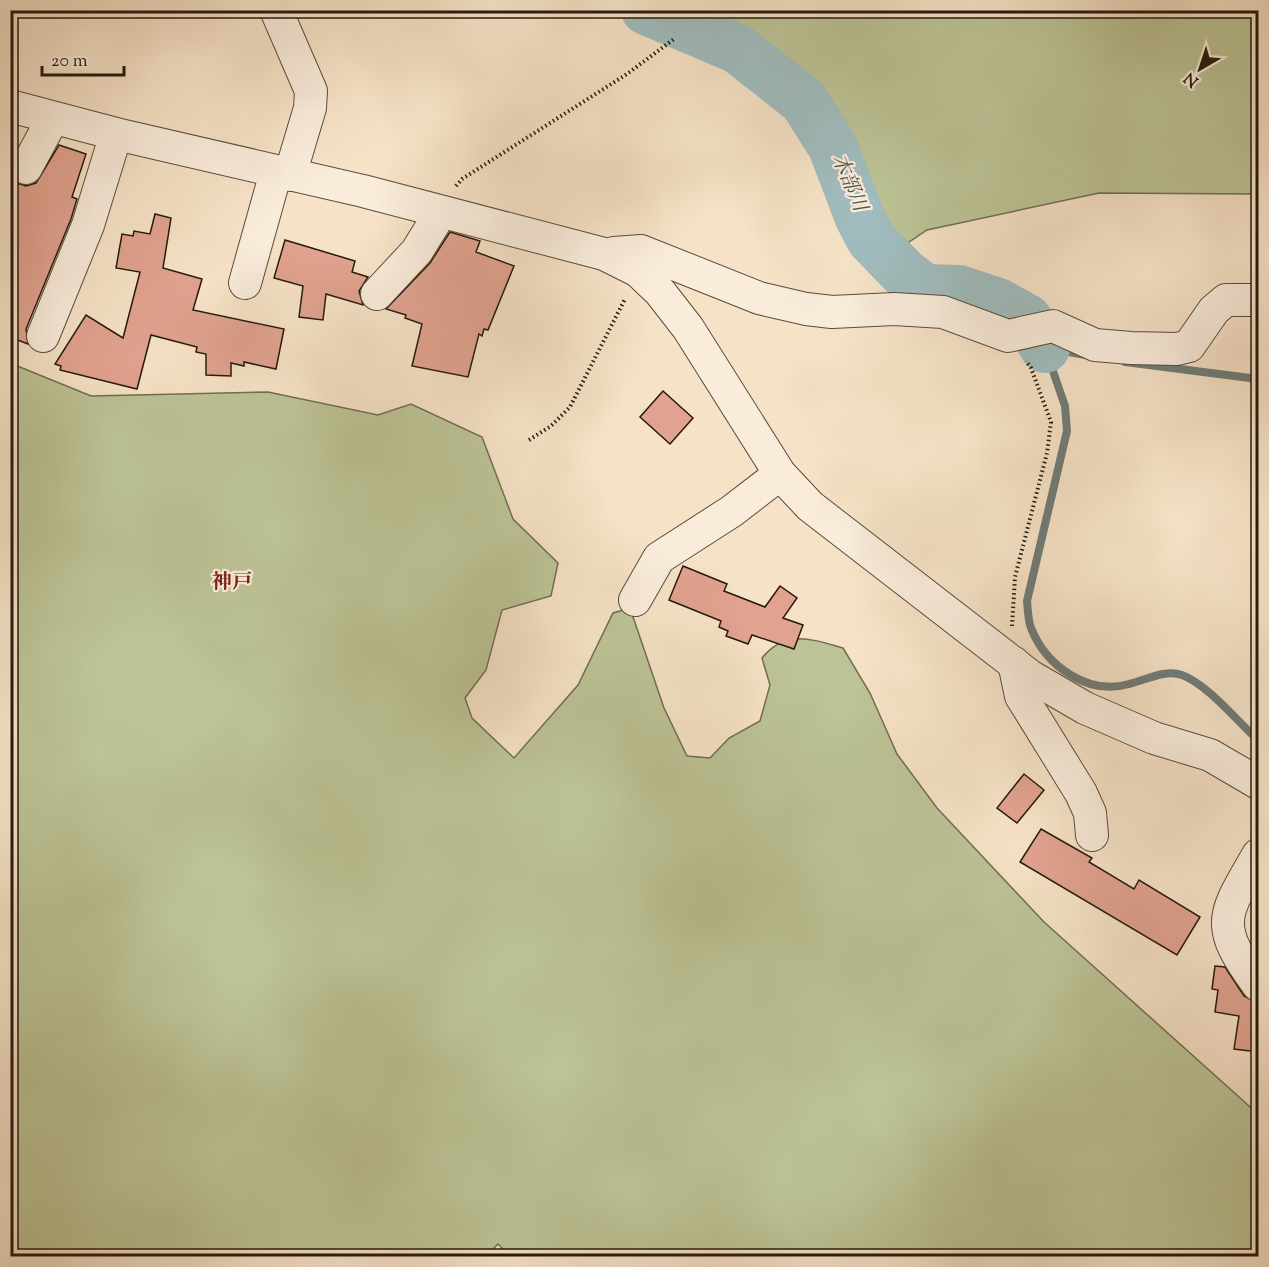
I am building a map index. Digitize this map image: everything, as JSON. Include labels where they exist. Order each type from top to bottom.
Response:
[{"type":"street","points":[[245,283],[283,173],[310,108],[311,91],[276,10]]},
{"type":"street","points":[[10,106],[116,134],[363,191],[604,254],[638,271],[660,292],[688,328],[780,474],[810,506],[1014,663],[1085,708],[1154,738],[1210,755],[1258,783]]},
{"type":"street","points":[[26,168],[53,118]]},
{"type":"street","points":[[42,336],[88,225],[116,134]]},
{"type":"street","points":[[377,294],[417,251],[441,212]]},
{"type":"street","points":[[604,254],[629,250],[641,251],[759,297],[806,309],[832,312],[894,309],[943,312],[1008,336],[1053,326],[1095,345],[1177,349],[1189,346],[1214,310],[1226,300],[1258,300]]},
{"type":"street","points":[[636,600],[659,558],[732,511],[780,474]]},
{"type":"street","points":[[1014,663],[1021,696],[1081,794],[1090,813],[1092,835]]},
{"type":"street","points":[[1258,855],[1230,903],[1227,932],[1238,958],[1258,985]]},
{"type":"path","points":[[441,212],[449,194],[462,179],[627,74],[674,39]]},
{"type":"path","points":[[529,440],[551,426],[570,407],[595,363],[638,271]]},
{"type":"path","points":[[1008,336],[1031,368],[1051,422],[1047,453],[1015,577],[1011,614],[1014,663]]},
{"type":"green space","points":[[690,11],[1258,11],[1258,194],[1099,193],[927,230],[903,246],[865,212],[836,171],[813,116],[762,58],[711,31]]},
{"type":"green space","points":[[10,363],[91,396],[268,392],[378,415],[411,404],[482,437],[513,519],[558,563],[551,596],[502,610],[486,670],[465,698],[472,718],[514,758],[578,685],[613,613],[630,608],[664,708],[687,756],[710,758],[729,738],[760,721],[770,685],[762,658],[771,649],[780,643],[800,639],[843,648],[870,693],[897,754],[937,808],[1044,922],[1258,1114],[1258,1256],[510,1256],[498,1244],[486,1256],[11,1256]]},
{"type":"building","points":[[59,145],[86,154],[72,197],[77,199],[71,219],[26,329],[28,344],[10,337],[10,177],[26,186],[36,183]]},
{"type":"building","points":[[155,214],[171,218],[163,268],[202,279],[193,310],[284,329],[276,369],[244,362],[244,366],[231,363],[231,376],[206,375],[206,354],[196,352],[197,347],[151,335],[137,389],[60,370],[61,366],[55,364],[86,315],[123,338],[140,272],[116,268],[122,234],[133,236],[134,231],[150,234]]},
{"type":"building","points":[[450,232],[480,241],[476,252],[514,266],[488,330],[484,329],[482,336],[479,334],[468,377],[412,366],[422,324],[405,318],[406,315],[386,309],[430,263]]},
{"type":"building","points":[[285,240],[355,261],[352,272],[368,277],[359,291],[363,305],[326,294],[323,320],[299,317],[303,286],[274,278]]},
{"type":"building","points":[[663,391],[693,418],[670,444],[640,417]]},
{"type":"building","points":[[683,566],[727,584],[724,591],[765,607],[780,586],[797,598],[783,618],[803,625],[794,649],[752,635],[748,644],[726,636],[728,631],[719,627],[721,621],[669,600]]},
{"type":"building","points":[[1024,774],[1044,790],[1017,823],[997,808]]},
{"type":"building","points":[[1041,829],[1092,858],[1089,862],[1134,889],[1139,880],[1200,917],[1177,955],[1020,862]]},
{"type":"building","points":[[1215,966],[1225,967],[1244,996],[1258,1003],[1258,1052],[1234,1049],[1239,1016],[1215,1012],[1218,990],[1212,989]]},
{"type":"waterway","name":"木部川","points":[[646,10],[738,49],[804,101],[833,147],[860,218],[871,239],[904,273],[925,289],[959,290],[998,303],[1027,319],[1045,348]]},
{"type":"waterway","points":[[1086,355],[1045,348],[1065,406],[1067,431],[1027,601],[1031,628],[1038,642],[1058,666],[1084,682],[1114,687],[1169,673],[1182,675],[1202,686],[1258,740]]},
{"type":"waterway","points":[[1125,362],[1258,379]]},
{"type":"district","name":"神戸","points":[[232,583]]}]
